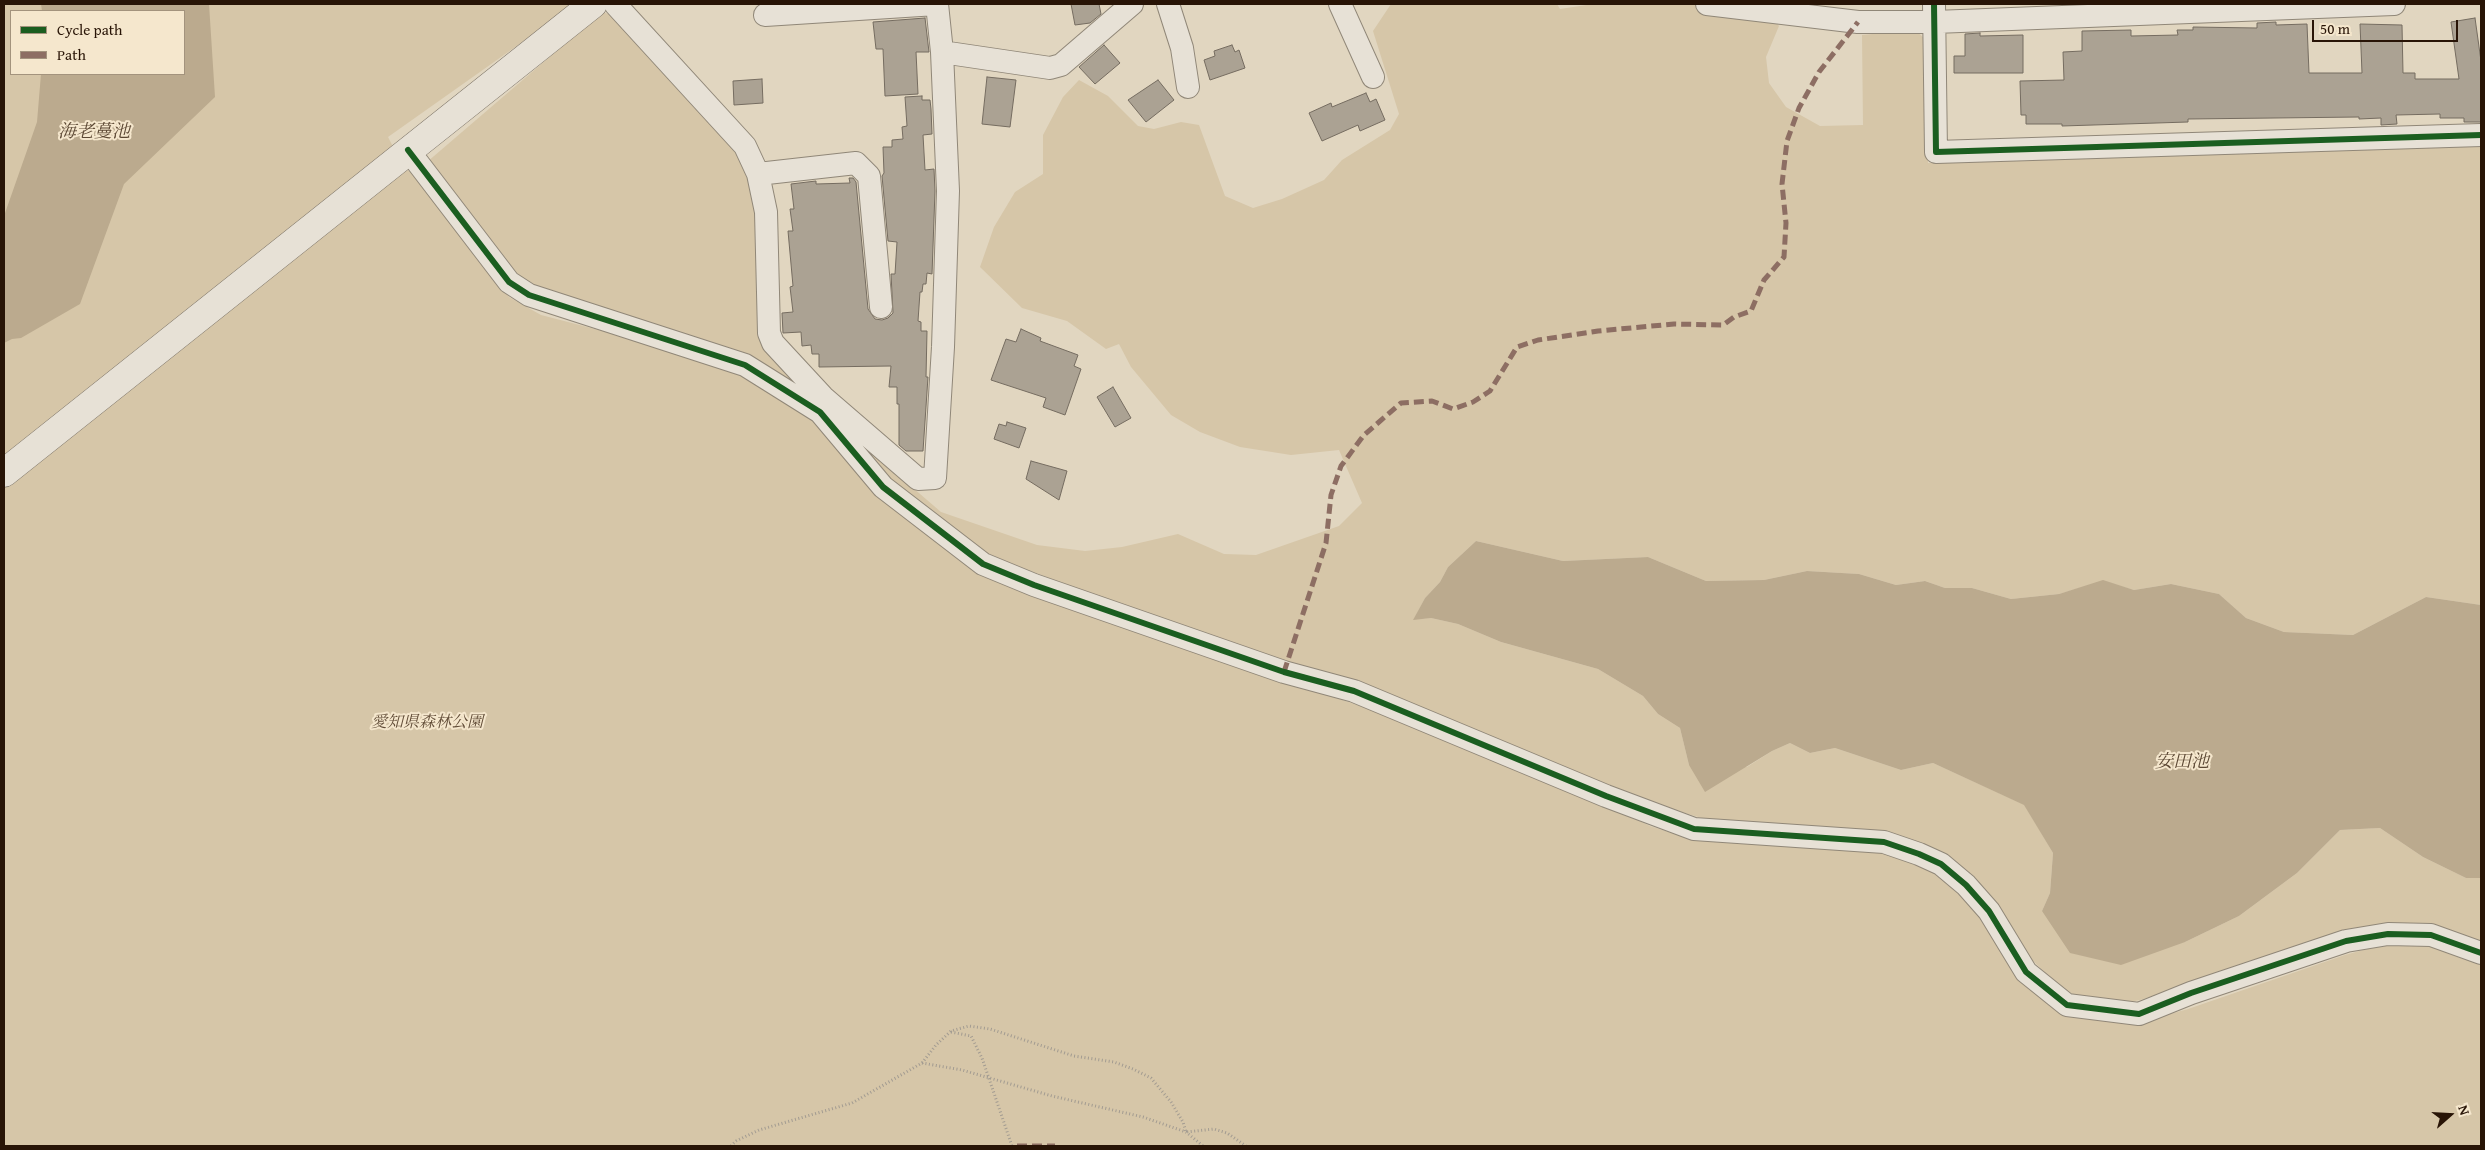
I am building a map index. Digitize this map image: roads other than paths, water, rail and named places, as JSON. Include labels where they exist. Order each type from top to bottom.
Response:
[{"type":"street","points":[[4,473],[593,4]]},
{"type":"street","points":[[615,4],[745,146],[758,174],[766,212],[769,333],[773,343],[883,486],[983,564],[1034,586],[1284,672],[1354,692],[1606,796],[1694,830],[1884,842],[1941,864],[1966,885],[1989,911],[2026,972],[2067,1005],[2139,1014],[2190,993],[2346,942],[2388,934],[2431,935],[2481,953]]},
{"type":"street","points":[[408,150],[509,282],[529,295],[745,365],[824,407],[918,479],[935,478],[943,348],[948,192],[942,52],[937,4],[765,15]]},
{"type":"street","points":[[942,52],[1050,68],[1061,65],[1132,4]]},
{"type":"street","points":[[1168,4],[1182,48],[1188,87]]},
{"type":"street","points":[[1340,4],[1373,76]]},
{"type":"street","points":[[1706,4],[1858,22],[1935,13],[2394,4]]},
{"type":"street","points":[[1935,13],[1936,152],[2481,135]]},
{"type":"street","points":[[758,174],[856,163],[869,176],[881,307]]},
{"type":"water","name":"海老蔓池","points":[[41,4],[209,4],[215,97],[124,184],[80,304],[21,338],[12,339],[4,343],[4,216],[37,122],[41,75],[185,75],[185,10],[42,10]]},
{"type":"water","name":"安田池","points":[[1476,541],[1563,561],[1648,557],[1706,581],[1764,580],[1807,571],[1859,574],[1896,585],[1925,581],[1945,588],[1972,588],[2011,599],[2059,594],[2103,580],[2134,590],[2171,584],[2219,594],[2246,618],[2284,632],[2353,635],[2426,597],[2481,605],[2481,878],[2466,878],[2423,857],[2380,828],[2340,830],[2297,873],[2239,916],[2185,942],[2121,965],[2070,953],[2042,911],[2050,893],[2053,853],[2024,805],[1933,763],[1901,770],[1835,748],[1810,753],[1790,743],[1772,751],[1705,792],[1689,765],[1680,728],[1658,714],[1643,696],[1598,669],[1501,642],[1458,624],[1431,618],[1413,620],[1425,598],[1440,582],[1448,567]]},
{"type":"park label","name":"愛知県森林公園","points":[[427,723]]}]
